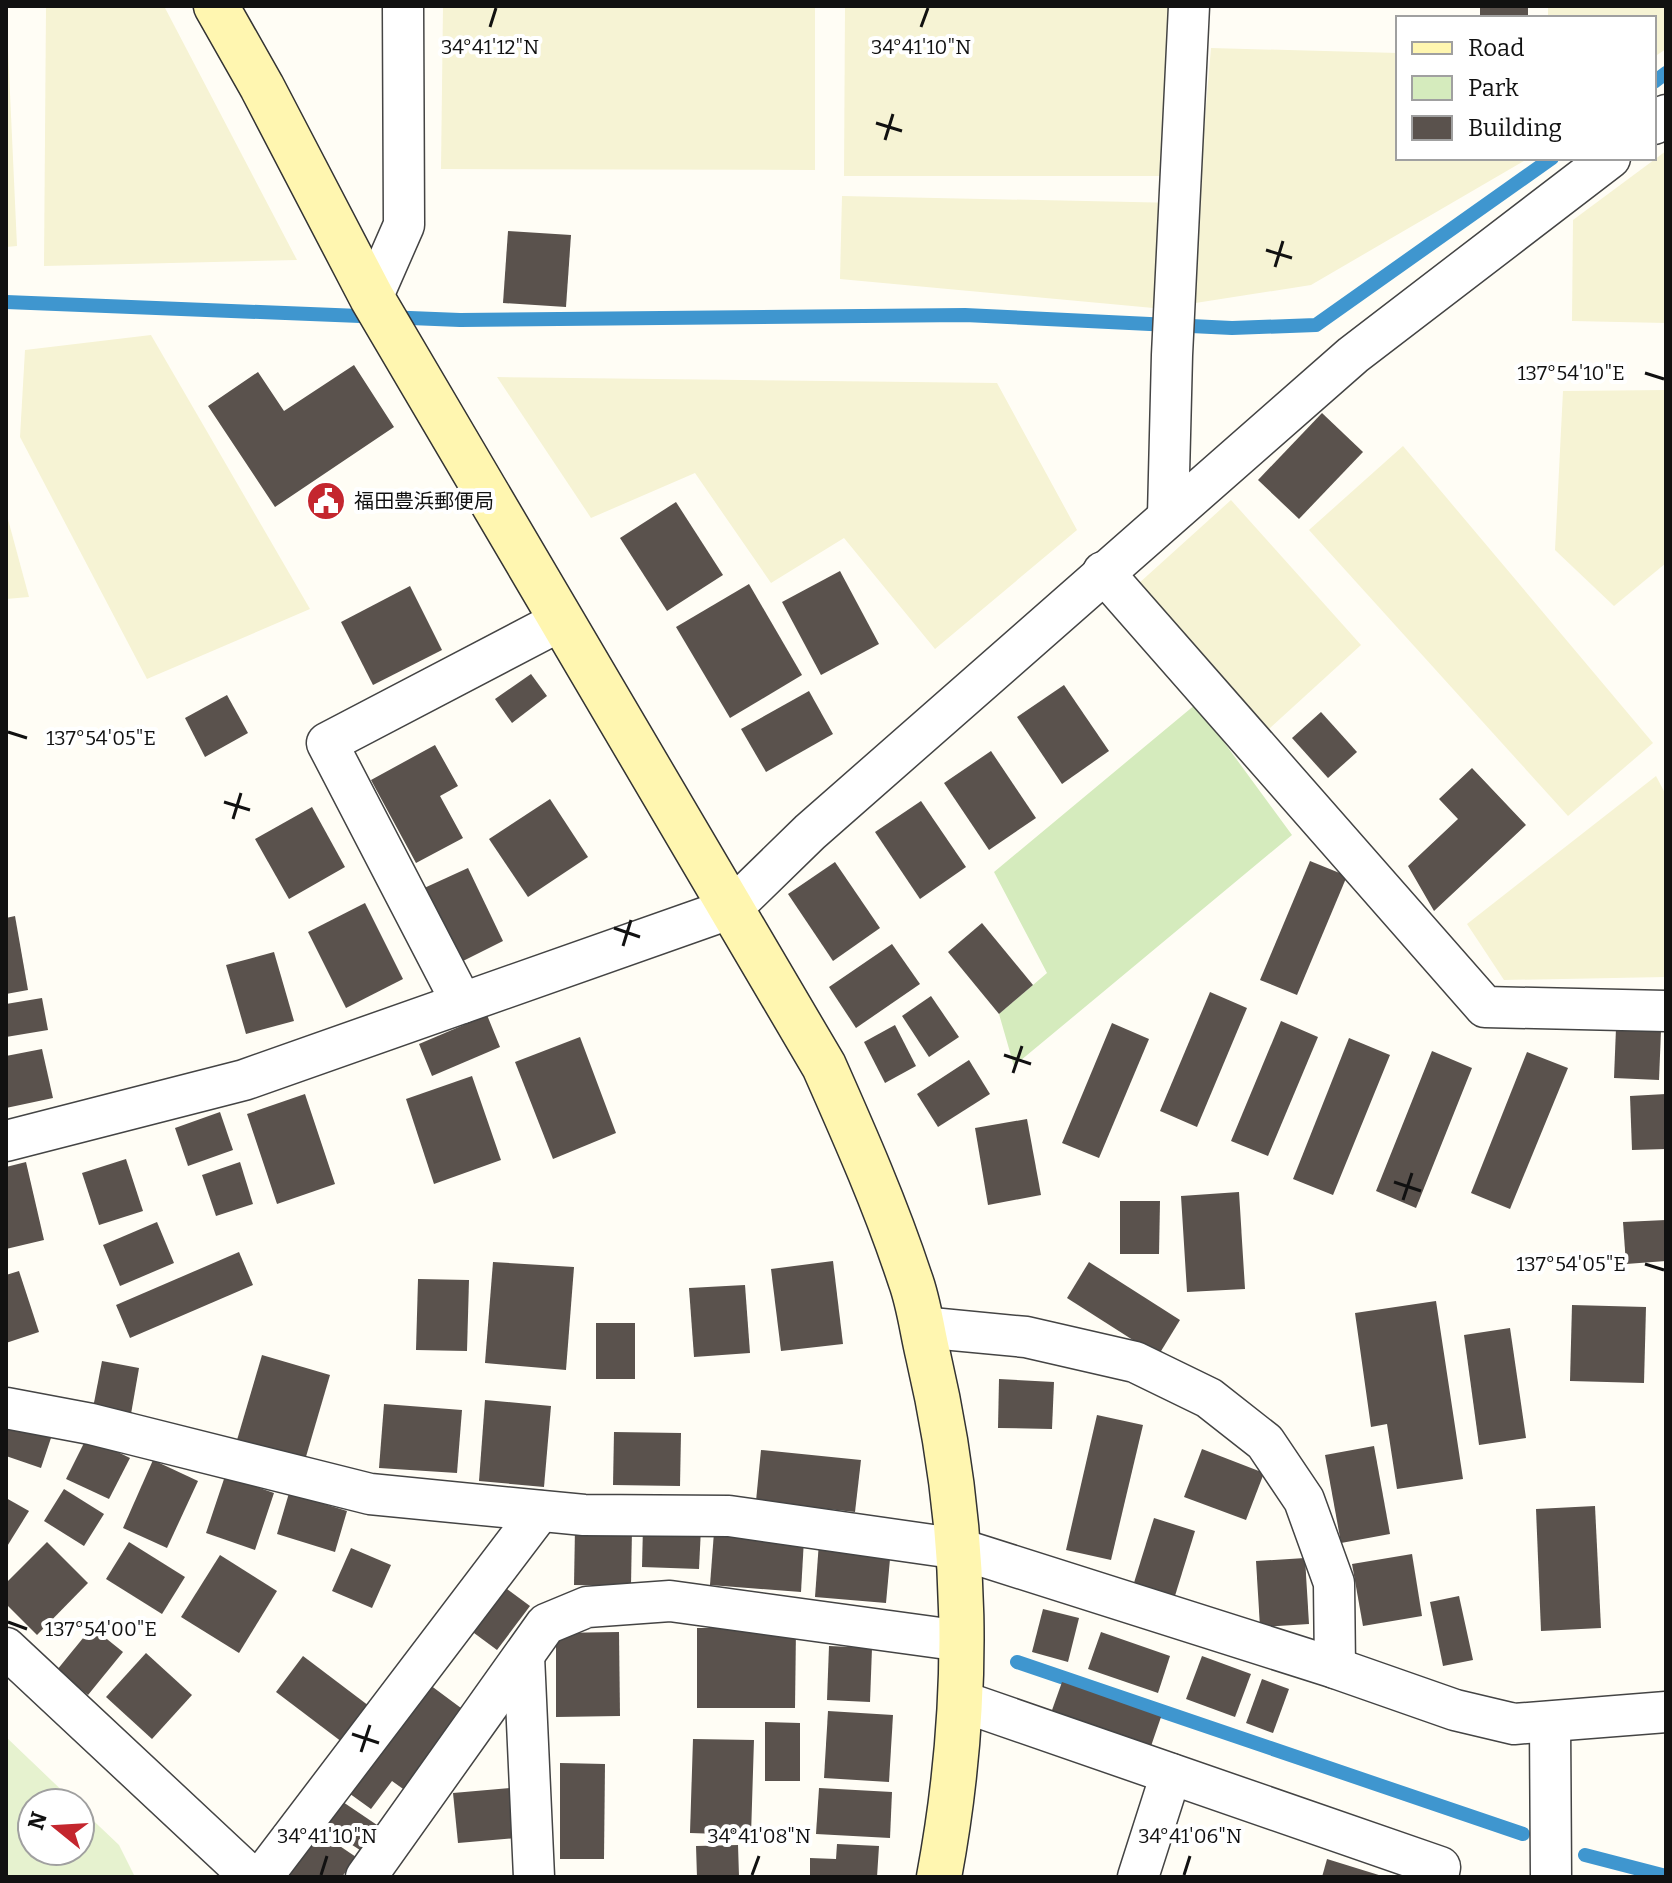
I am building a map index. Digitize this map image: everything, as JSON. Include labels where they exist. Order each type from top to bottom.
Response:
[{"type":"street","points":[[216,6],[262,87],[372,298],[824,1066],[866,1162],[911,1282],[941,1412],[960,1549],[961,1701],[951,1812],[939,1877]]},
{"type":"street","points":[[372,298],[404,225],[403,6]]},
{"type":"street","points":[[1168,515],[1172,355],[1189,6]]},
{"type":"street","points":[[6,1141],[244,1080],[732,908],[810,832],[1353,355],[1607,160]]},
{"type":"street","points":[[1103,572],[1485,1007],[1666,1011]]},
{"type":"street","points":[[462,1003],[327,743],[562,620]]},
{"type":"street","points":[[921,1327],[1026,1337],[1135,1362],[1209,1398],[1265,1442],[1304,1500],[1334,1583],[1335,1668]]},
{"type":"street","points":[[6,1408],[91,1424],[370,1494],[584,1515],[729,1516],[960,1549],[1335,1668],[1455,1710],[1514,1724],[1666,1712]]},
{"type":"street","points":[[262,1877],[540,1511]]},
{"type":"street","points":[[366,1877],[546,1624],[587,1607],[670,1601],[962,1641]]},
{"type":"street","points":[[6,1648],[251,1877]]},
{"type":"street","points":[[524,1656],[534,1877]]},
{"type":"street","points":[[961,1701],[1440,1867],[1438,1877]]},
{"type":"street","points":[[1550,1722],[1551,1877]]},
{"type":"street","points":[[1138,1877],[1171,1774]]},
{"type":"shaded area","points":[[6,6],[17,246],[6,247]]},
{"type":"shaded area","points":[[46,6],[164,6],[297,260],[44,266]]},
{"type":"shaded area","points":[[443,6],[815,6],[815,170],[441,169]]},
{"type":"shaded area","points":[[845,6],[1187,6],[1181,176],[844,176]]},
{"type":"shaded area","points":[[1548,6],[1666,6],[1666,49],[1656,56],[1656,16],[1548,16]]},
{"type":"shaded area","points":[[1211,48],[1396,53],[1396,160],[1526,160],[1311,285],[1189,304]]},
{"type":"shaded area","points":[[1666,151],[1666,323],[1572,321],[1573,220]]},
{"type":"shaded area","points":[[842,196],[1179,203],[1175,310],[840,279]]},
{"type":"shaded area","points":[[151,335],[310,609],[147,679],[20,437],[25,350]]},
{"type":"shaded area","points":[[497,377],[997,383],[1077,530],[935,649],[844,538],[771,583],[695,473],[591,518]]},
{"type":"shaded area","points":[[1666,390],[1666,563],[1614,606],[1555,550],[1563,391]]},
{"type":"shaded area","points":[[1403,446],[1653,743],[1568,816],[1309,530]]},
{"type":"shaded area","points":[[1231,500],[1361,645],[1269,729],[1138,584]]},
{"type":"shaded area","points":[[6,512],[29,597],[6,599]]},
{"type":"shaded area","points":[[1656,776],[1666,795],[1666,977],[1504,980],[1467,924]]},
{"type":"green space","points":[[1196,704],[1292,835],[1014,1066],[999,1014],[1047,973],[994,872]]},
{"type":"green space","points":[[6,1737],[58,1787],[16,1787],[16,1867],[96,1867],[96,1823],[119,1845],[135,1877],[6,1877]]},
{"type":"building","points":[[1480,6],[1528,6],[1528,16],[1480,16]]},
{"type":"building","points":[[508,231],[571,235],[566,307],[503,303]]},
{"type":"building","points":[[354,365],[394,427],[275,507],[208,406],[258,372],[284,411]]},
{"type":"building","points":[[1322,413],[1363,452],[1299,519],[1258,480]]},
{"type":"building","points":[[676,502],[723,575],[667,611],[620,538]]},
{"type":"building","points":[[840,571],[879,644],[821,675],[782,602]]},
{"type":"building","points":[[749,584],[802,675],[730,718],[676,627]]},
{"type":"building","points":[[410,586],[442,650],[373,685],[341,622]]},
{"type":"building","points":[[531,674],[547,696],[512,723],[495,699]]},
{"type":"building","points":[[1064,685],[1109,751],[1062,784],[1017,717]]},
{"type":"building","points":[[809,691],[833,734],[766,772],[741,729]]},
{"type":"building","points":[[227,695],[248,733],[205,757],[185,718]]},
{"type":"building","points":[[1321,712],[1357,752],[1328,778],[1292,738]]},
{"type":"building","points":[[435,745],[458,786],[440,796],[463,838],[416,863],[371,780]]},
{"type":"building","points":[[991,751],[1036,818],[989,850],[944,783]]},
{"type":"building","points":[[1472,768],[1526,825],[1434,911],[1408,866],[1458,819],[1439,799]]},
{"type":"building","points":[[550,799],[588,857],[528,897],[489,839]]},
{"type":"building","points":[[921,801],[966,867],[920,899],[875,832]]},
{"type":"building","points":[[312,807],[345,867],[289,899],[255,839]]},
{"type":"building","points":[[1310,861],[1347,876],[1297,995],[1260,980]]},
{"type":"building","points":[[835,862],[880,928],[833,961],[788,894]]},
{"type":"building","points":[[468,868],[503,941],[457,964],[422,889]]},
{"type":"building","points":[[365,903],[403,979],[346,1008],[308,932]]},
{"type":"building","points":[[15,916],[28,990],[6,994],[6,918]]},
{"type":"building","points":[[982,923],[1033,985],[999,1014],[948,952]]},
{"type":"building","points":[[892,944],[920,984],[856,1028],[829,987]]},
{"type":"building","points":[[274,952],[294,1021],[246,1034],[226,965]]},
{"type":"building","points":[[1210,992],[1247,1008],[1197,1127],[1160,1111]]},
{"type":"building","points":[[931,996],[959,1037],[929,1057],[902,1016]]},
{"type":"building","points":[[42,998],[48,1030],[6,1037],[6,1004]]},
{"type":"building","points":[[487,1015],[500,1047],[432,1076],[419,1044]]},
{"type":"building","points":[[1281,1021],[1318,1037],[1268,1156],[1231,1141]]},
{"type":"building","points":[[1112,1023],[1149,1039],[1099,1158],[1062,1143]]},
{"type":"building","points":[[895,1025],[916,1066],[885,1083],[864,1042]]},
{"type":"building","points":[[1616,1028],[1661,1031],[1659,1080],[1614,1078]]},
{"type":"building","points":[[580,1037],[616,1133],[553,1159],[515,1062]]},
{"type":"building","points":[[1349,1038],[1390,1055],[1333,1195],[1293,1179]]},
{"type":"building","points":[[42,1049],[53,1098],[6,1108],[6,1056]]},
{"type":"building","points":[[1432,1051],[1472,1068],[1416,1208],[1376,1191]]},
{"type":"building","points":[[1527,1052],[1568,1068],[1510,1209],[1471,1193]]},
{"type":"building","points":[[969,1060],[990,1094],[938,1127],[917,1094]]},
{"type":"building","points":[[472,1076],[501,1160],[434,1184],[406,1099]]},
{"type":"building","points":[[305,1094],[335,1184],[277,1204],[247,1114]]},
{"type":"building","points":[[1666,1094],[1666,1149],[1632,1150],[1630,1096]]},
{"type":"building","points":[[220,1112],[233,1150],[188,1166],[175,1128]]},
{"type":"building","points":[[1027,1119],[1041,1195],[988,1205],[975,1128]]},
{"type":"building","points":[[126,1159],[143,1211],[99,1225],[82,1173]]},
{"type":"building","points":[[26,1162],[44,1240],[6,1249],[6,1167]]},
{"type":"building","points":[[240,1162],[253,1204],[216,1216],[202,1175]]},
{"type":"building","points":[[1239,1192],[1245,1289],[1187,1292],[1181,1196]]},
{"type":"building","points":[[1120,1201],[1160,1201],[1159,1254],[1120,1254]]},
{"type":"building","points":[[1666,1220],[1666,1261],[1626,1264],[1623,1222]]},
{"type":"building","points":[[157,1222],[174,1263],[120,1286],[103,1245]]},
{"type":"building","points":[[239,1252],[253,1285],[130,1338],[116,1305]]},
{"type":"building","points":[[833,1261],[843,1344],[781,1351],[771,1269]]},
{"type":"building","points":[[493,1262],[574,1267],[566,1370],[485,1363]]},
{"type":"building","points":[[1089,1262],[1180,1320],[1158,1356],[1067,1298]]},
{"type":"building","points":[[19,1271],[39,1332],[6,1343],[6,1275]]},
{"type":"building","points":[[418,1279],[469,1280],[467,1351],[416,1350]]},
{"type":"building","points":[[745,1285],[750,1353],[694,1357],[689,1288]]},
{"type":"building","points":[[1436,1301],[1463,1479],[1397,1489],[1387,1424],[1371,1427],[1355,1313]]},
{"type":"building","points":[[1572,1305],[1646,1307],[1644,1383],[1570,1381]]},
{"type":"building","points":[[596,1323],[635,1323],[635,1379],[596,1379]]},
{"type":"building","points":[[1510,1328],[1526,1438],[1479,1445],[1464,1335]]},
{"type":"building","points":[[262,1355],[330,1375],[305,1460],[237,1440]]},
{"type":"building","points":[[102,1361],[139,1368],[131,1414],[93,1408]]},
{"type":"building","points":[[999,1379],[1054,1382],[1052,1429],[998,1428]]},
{"type":"building","points":[[485,1400],[551,1406],[544,1487],[479,1481]]},
{"type":"building","points":[[384,1404],[462,1410],[457,1473],[379,1468]]},
{"type":"building","points":[[1097,1415],[1143,1425],[1111,1560],[1066,1550]]},
{"type":"building","points":[[6,1420],[52,1435],[41,1468],[6,1456]]},
{"type":"building","points":[[614,1432],[681,1433],[680,1486],[613,1485]]},
{"type":"building","points":[[87,1437],[130,1458],[109,1499],[66,1479]]},
{"type":"building","points":[[1374,1446],[1390,1534],[1341,1543],[1325,1455]]},
{"type":"building","points":[[1202,1449],[1264,1473],[1246,1520],[1184,1497]]},
{"type":"building","points":[[761,1450],[861,1460],[855,1512],[756,1501]]},
{"type":"building","points":[[153,1460],[198,1481],[167,1548],[123,1528]]},
{"type":"building","points":[[225,1476],[274,1493],[255,1550],[206,1533]]},
{"type":"building","points":[[64,1489],[104,1514],[84,1546],[44,1521]]},
{"type":"building","points":[[289,1493],[347,1511],[335,1552],[277,1534]]},
{"type":"building","points":[[6,1498],[29,1511],[6,1548]]},
{"type":"building","points":[[1595,1506],[1601,1628],[1541,1631],[1536,1509]]},
{"type":"building","points":[[1154,1518],[1195,1531],[1174,1599],[1133,1586]]},
{"type":"building","points":[[643,1526],[701,1528],[699,1569],[642,1567]]},
{"type":"building","points":[[575,1528],[632,1529],[631,1586],[574,1585]]},
{"type":"building","points":[[714,1532],[804,1539],[801,1592],[710,1585]]},
{"type":"building","points":[[47,1542],[88,1583],[37,1635],[6,1604],[6,1583]]},
{"type":"building","points":[[129,1542],[185,1577],[162,1614],[106,1579]]},
{"type":"building","points":[[819,1542],[891,1548],[886,1603],[815,1597]]},
{"type":"building","points":[[351,1548],[391,1565],[372,1608],[332,1591]]},
{"type":"building","points":[[1412,1554],[1422,1616],[1363,1626],[1352,1564]]},
{"type":"building","points":[[220,1555],[277,1591],[239,1653],[181,1617]]},
{"type":"building","points":[[1305,1558],[1309,1624],[1260,1627],[1256,1561]]},
{"type":"building","points":[[503,1586],[530,1606],[497,1650],[470,1630]]},
{"type":"building","points":[[1459,1596],[1473,1660],[1443,1666],[1430,1602]]},
{"type":"building","points":[[1043,1609],[1079,1618],[1068,1662],[1032,1652]]},
{"type":"building","points":[[92,1627],[123,1652],[88,1695],[57,1670]]},
{"type":"building","points":[[697,1628],[796,1628],[795,1708],[697,1708]]},
{"type":"building","points":[[619,1632],[620,1716],[556,1717],[556,1633]]},
{"type":"building","points":[[1101,1632],[1170,1656],[1158,1693],[1088,1669]]},
{"type":"building","points":[[829,1646],[872,1648],[870,1702],[827,1700]]},
{"type":"building","points":[[146,1653],[192,1695],[152,1739],[106,1697]]},
{"type":"building","points":[[303,1656],[373,1709],[346,1745],[276,1692]]},
{"type":"building","points":[[1202,1656],[1251,1674],[1235,1717],[1186,1699]]},
{"type":"building","points":[[1262,1679],[1289,1689],[1273,1733],[1246,1723]]},
{"type":"building","points":[[426,1682],[465,1711],[406,1791],[392,1781],[371,1809],[346,1791]]},
{"type":"building","points":[[1062,1682],[1161,1717],[1150,1749],[1051,1713]]},
{"type":"building","points":[[828,1711],[893,1715],[889,1782],[824,1778]]},
{"type":"building","points":[[765,1722],[800,1723],[800,1781],[765,1781]]},
{"type":"building","points":[[693,1739],[754,1740],[751,1835],[690,1833]]},
{"type":"building","points":[[560,1763],[605,1764],[604,1859],[560,1859]]},
{"type":"building","points":[[511,1788],[516,1838],[458,1843],[453,1793]]},
{"type":"building","points":[[819,1788],[892,1792],[890,1838],[816,1834]]},
{"type":"building","points":[[340,1800],[380,1827],[363,1852],[323,1826]]},
{"type":"building","points":[[316,1830],[356,1857],[342,1877],[284,1877]]},
{"type":"building","points":[[837,1844],[879,1846],[877,1877],[810,1877],[810,1858],[836,1859]]},
{"type":"building","points":[[738,1845],[739,1877],[697,1877],[696,1846]]},
{"type":"building","points":[[1327,1859],[1382,1876],[1382,1877],[1322,1877]]},
{"type":"waterway","points":[[1656,80],[1666,73]]},
{"type":"waterway","points":[[6,302],[460,320],[965,315],[1232,328],[1316,325],[1549,160]]},
{"type":"waterway","points":[[1017,1662],[1523,1834]]},
{"type":"waterway","points":[[1585,1855],[1666,1876]]},
{"type":"place","name":"福田豊浜郵便局","points":[[326,501]]}]
